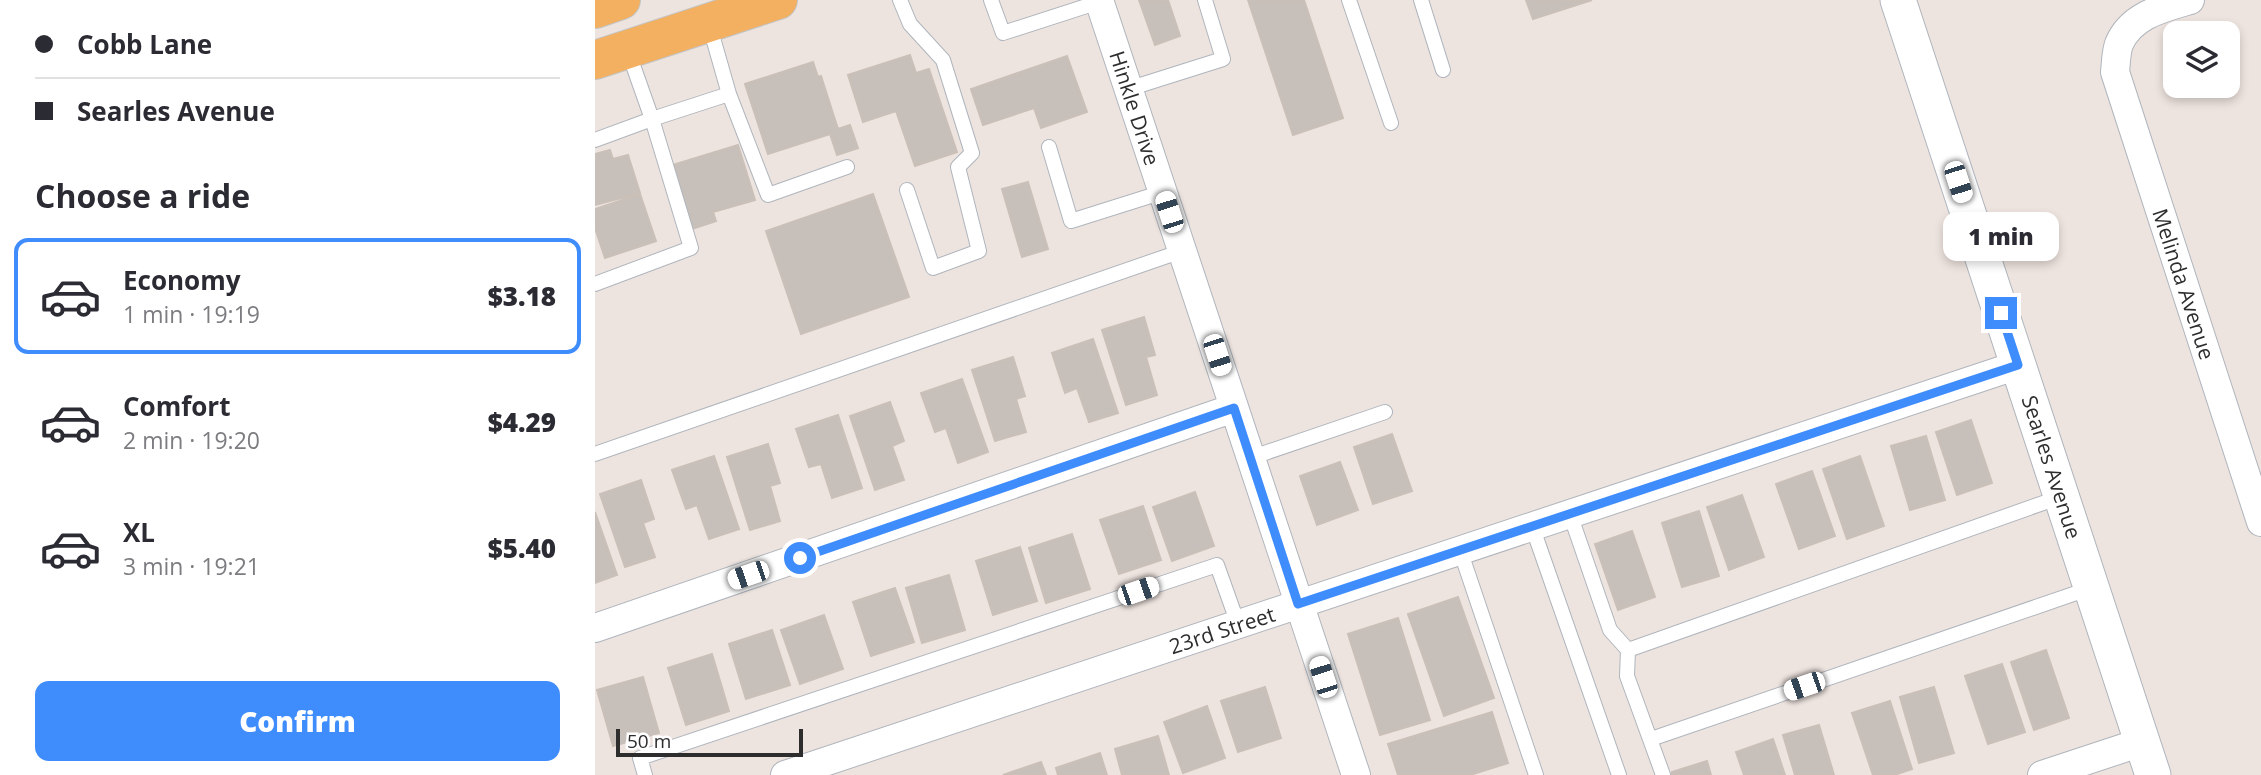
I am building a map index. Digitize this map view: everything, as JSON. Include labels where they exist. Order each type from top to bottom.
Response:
[{"type":"main road","points":[[595,9],[621,0]]},
{"type":"main road","points":[[611,55],[778,0]]},
{"type":"street","name":"Searles Avenue","points":[[1898,0],[2153,775]]},
{"type":"street","name":"Melinda Avenue","points":[[2190,0],[2152,12],[2133,24],[2119,44],[2115,72],[2261,522]]},
{"type":"street","name":"Hinkle Drive","points":[[1099,1],[1354,775]]},
{"type":"street","name":"23rd Street","points":[[785,775],[2018,365]]},
{"type":"street","points":[[595,628],[1234,408]]},
{"type":"street","points":[[2042,775],[2142,743]]},
{"type":"lane","points":[[900,0],[910,24],[943,60],[972,153],[958,167],[979,251],[933,268],[907,190]]},
{"type":"lane","points":[[991,0],[1003,33],[1099,1]]},
{"type":"lane","points":[[1128,89],[1223,59],[1205,0]]},
{"type":"lane","points":[[1349,0],[1391,123]]},
{"type":"lane","points":[[1421,0],[1443,70]]},
{"type":"lane","points":[[708,23],[729,94],[768,195],[847,167]]},
{"type":"lane","points":[[595,284],[691,248],[652,119],[611,55]]},
{"type":"lane","points":[[595,140],[729,94]]},
{"type":"lane","points":[[1049,147],[1071,221],[1163,192]]},
{"type":"lane","points":[[595,454],[1182,251]]},
{"type":"lane","points":[[1250,458],[1385,412]]},
{"type":"lane","points":[[1628,650],[2061,496]]},
{"type":"lane","points":[[1570,514],[1609,630],[1628,650],[1627,676],[1663,775]]},
{"type":"lane","points":[[1532,526],[1619,775]]},
{"type":"lane","points":[[1460,550],[1536,775]]},
{"type":"lane","points":[[645,775],[640,758],[1217,565],[1238,624]]},
{"type":"lane","points":[[1651,738],[2091,587]]},
{"type":"building","points":[[1139,0],[1168,0],[1180,36],[1155,45]]},
{"type":"building","points":[[1248,0],[1304,0],[1343,118],[1293,135]]},
{"type":"building","points":[[1526,0],[1592,0],[1533,19]]},
{"type":"building","points":[[910,55],[916,73],[929,69],[957,152],[915,166],[896,111],[863,122],[848,75]]},
{"type":"building","points":[[1067,56],[1087,112],[1041,128],[1034,108],[983,125],[971,89]]},
{"type":"building","points":[[813,62],[818,77],[821,76],[838,129],[850,125],[858,148],[837,155],[830,134],[768,154],[745,84]]},
{"type":"building","points":[[738,145],[755,200],[713,212],[716,221],[692,229],[673,165]]},
{"type":"building","points":[[610,150],[613,159],[628,155],[640,193],[595,205],[595,154]]},
{"type":"building","points":[[1028,182],[1048,249],[1022,257],[1002,189]]},
{"type":"building","points":[[640,194],[656,241],[605,258],[595,228],[595,209]]},
{"type":"building","points":[[873,194],[909,297],[801,334],[766,231]]},
{"type":"building","points":[[1144,317],[1155,355],[1146,357],[1157,395],[1126,405],[1102,330]]},
{"type":"building","points":[[1093,339],[1118,413],[1089,422],[1077,388],[1065,393],[1052,353]]},
{"type":"building","points":[[1013,357],[1025,396],[1016,399],[1026,432],[995,441],[972,370]]},
{"type":"building","points":[[962,379],[988,452],[958,463],[946,428],[935,432],[921,393]]},
{"type":"building","points":[[890,402],[904,441],[892,446],[904,480],[875,490],[850,416]]},
{"type":"building","points":[[838,415],[862,488],[832,498],[821,464],[809,467],[796,429]]},
{"type":"building","points":[[1971,420],[1992,483],[1957,495],[1936,432]]},
{"type":"building","points":[[1392,434],[1412,491],[1373,504],[1354,447]]},
{"type":"building","points":[[1926,436],[1945,500],[1910,510],[1891,446]]},
{"type":"building","points":[[768,444],[780,483],[770,486],[780,521],[750,530],[727,457]]},
{"type":"building","points":[[714,456],[739,529],[709,539],[697,505],[686,509],[672,470]]},
{"type":"building","points":[[1860,456],[1884,526],[1847,539],[1823,469]]},
{"type":"building","points":[[1340,462],[1358,510],[1317,525],[1300,476]]},
{"type":"building","points":[[1812,471],[1835,536],[1799,549],[1776,484]]},
{"type":"building","points":[[641,480],[654,519],[643,523],[655,557],[625,567],[600,494]]},
{"type":"building","points":[[1195,492],[1214,546],[1172,561],[1153,507]]},
{"type":"building","points":[[1742,495],[1764,557],[1729,570],[1707,507]]},
{"type":"building","points":[[1143,506],[1161,560],[1119,574],[1100,520]]},
{"type":"building","points":[[1699,511],[1719,576],[1682,587],[1662,523]]},
{"type":"building","points":[[595,512],[617,575],[595,583]]},
{"type":"building","points":[[1632,531],[1655,597],[1618,610],[1595,544]]},
{"type":"building","points":[[1072,534],[1090,589],[1046,603],[1029,548]]},
{"type":"building","points":[[1020,547],[1037,601],[993,615],[976,561]]},
{"type":"building","points":[[949,575],[965,630],[922,643],[906,588]]},
{"type":"building","points":[[895,588],[914,642],[871,656],[853,602]]},
{"type":"building","points":[[1458,597],[1494,698],[1444,716],[1408,614]]},
{"type":"building","points":[[824,615],[843,669],[800,684],[781,630]]},
{"type":"building","points":[[1398,618],[1430,720],[1380,735],[1348,634]]},
{"type":"building","points":[[772,630],[790,685],[746,699],[729,644]]},
{"type":"building","points":[[2046,650],[2069,718],[2034,730],[2011,662]]},
{"type":"building","points":[[712,654],[729,711],[686,725],[668,668]]},
{"type":"building","points":[[2002,664],[2025,732],[1988,744],[1965,676]]},
{"type":"building","points":[[643,677],[659,733],[613,746],[597,690]]},
{"type":"building","points":[[1265,687],[1281,738],[1238,752],[1221,701]]},
{"type":"building","points":[[1934,687],[1954,753],[1919,763],[1900,697]]},
{"type":"building","points":[[1890,701],[1912,769],[1894,775],[1873,775],[1852,713]]},
{"type":"building","points":[[1207,706],[1225,758],[1183,773],[1164,722]]},
{"type":"building","points":[[1492,712],[1508,763],[1470,775],[1398,775],[1388,744]]},
{"type":"building","points":[[1819,725],[1834,775],[1795,775],[1783,735]]},
{"type":"building","points":[[1158,736],[1169,775],[1122,775],[1115,749]]},
{"type":"building","points":[[1773,739],[1785,775],[1744,775],[1736,752]]},
{"type":"building","points":[[1100,753],[1107,775],[1058,775],[1056,768]]},
{"type":"building","points":[[1707,761],[1711,775],[1672,775],[1672,772]]},
{"type":"building","points":[[1041,762],[1046,775],[1003,775]]},
{"type":"route","points":[[800,558],[1234,408],[1298,604],[2018,365],[2001,313]]}]
